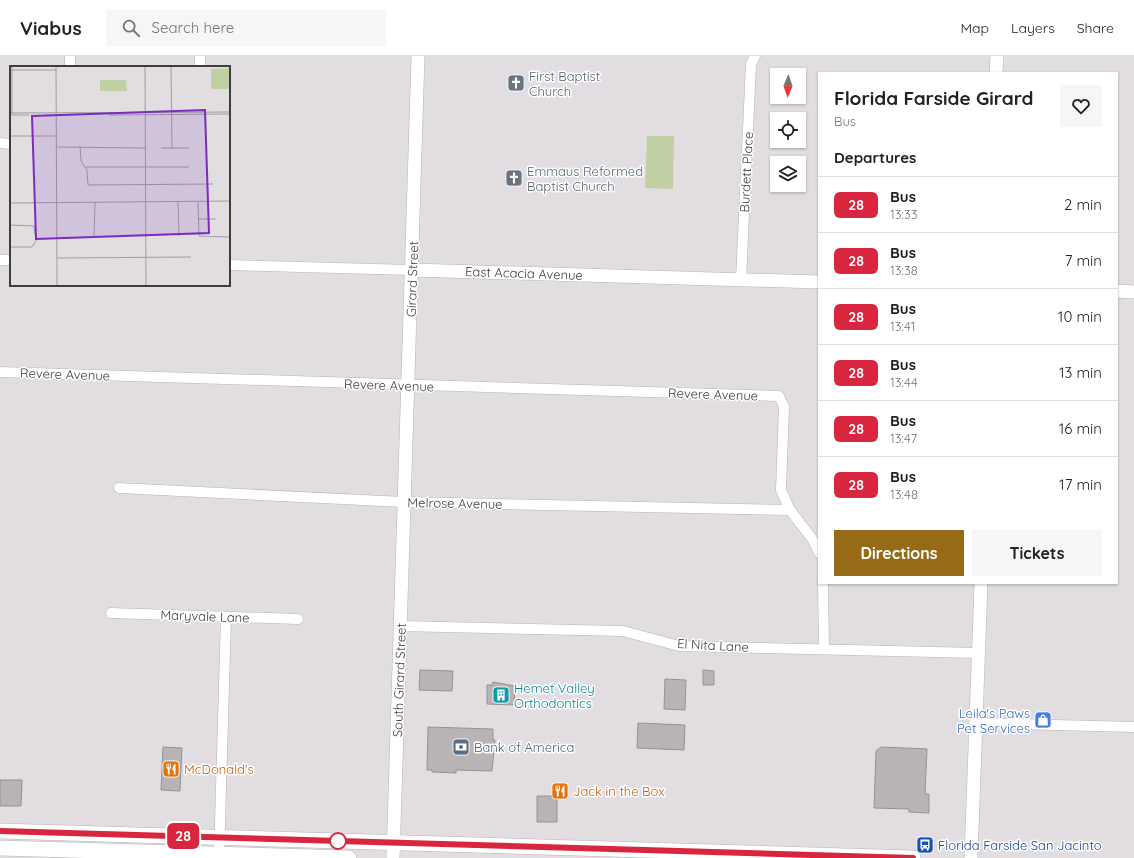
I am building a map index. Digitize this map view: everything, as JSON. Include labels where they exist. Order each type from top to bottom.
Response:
[{"type":"main road","points":[[0,831],[220,837],[393,851],[913,858]]},
{"type":"main road","points":[[0,848],[219,856],[349,858]]},
{"type":"street","name":"Girard Street","points":[[404,502],[418,56]]},
{"type":"street","points":[[996,72],[997,56]]},
{"type":"street","name":"Burdett Place","points":[[741,280],[753,60]]},
{"type":"street","points":[[0,143],[10,144]]},
{"type":"street","name":"East Acacia Avenue","points":[[230,265],[818,282]]},
{"type":"street","points":[[1118,291],[1134,292]]},
{"type":"street","name":"Revere Avenue","points":[[0,372],[408,386],[779,396],[784,407],[781,490],[790,510]]},
{"type":"street","name":"Melrose Avenue","points":[[119,488],[404,502],[790,510]]},
{"type":"street","name":"South Girard Street","points":[[393,851],[404,502]]},
{"type":"street","points":[[790,510],[813,540],[818,551]]},
{"type":"street","points":[[823,584],[824,649]]},
{"type":"street","points":[[971,858],[981,584]]},
{"type":"street","name":"Maryvale Lane","points":[[111,613],[298,619]]},
{"type":"street","points":[[219,856],[226,617]]},
{"type":"street","name":"El Nita Lane","points":[[400,626],[622,631],[679,646],[978,653]]},
{"type":"street","points":[[976,722],[1134,727]]},
{"type":"green space","points":[[647,136],[674,136],[673,189],[645,188]]},
{"type":"building","points":[[420,670],[453,671],[452,691],[419,690]]},
{"type":"building","points":[[703,670],[714,671],[714,685],[703,685]]},
{"type":"building","points":[[665,679],[686,680],[685,710],[664,709]]},
{"type":"building","name":"Hemet Valley Orthodontics","points":[[493,682],[515,686],[514,705],[487,704],[487,685],[492,685]]},
{"type":"building","points":[[638,723],[685,725],[684,750],[637,748]]},
{"type":"building","name":"Bank of America","points":[[428,727],[493,729],[493,740],[495,740],[492,771],[456,770],[456,773],[432,772],[432,770],[427,770]]},
{"type":"building","name":"McDonald's","points":[[163,747],[182,748],[180,791],[161,790]]},
{"type":"building","points":[[881,747],[927,749],[925,794],[929,794],[929,813],[909,812],[909,809],[874,808],[876,751]]},
{"type":"building","points":[[0,780],[22,780],[21,806],[0,806]]},
{"type":"building","points":[[537,796],[557,796],[557,822],[537,822]]},
{"type":"bus line","name":"28","points":[[0,831],[913,858]]},
{"type":"place","name":"First Baptist Church","points":[[516,83]]},
{"type":"place","name":"Emmaus Reformed Baptist Church","points":[[514,178]]},
{"type":"place","name":"Hemet Valley Orthodontics","points":[[501,695]]},
{"type":"place","name":"Leila's Paws Pet Services","points":[[1043,720]]},
{"type":"place","name":"Bank of America","points":[[461,747]]},
{"type":"place","name":"McDonald's","points":[[171,769]]},
{"type":"place","name":"Jack in the Box","points":[[560,791]]},
{"type":"place","name":"Florida Farside San Jacinto","points":[[925,845]]}]
